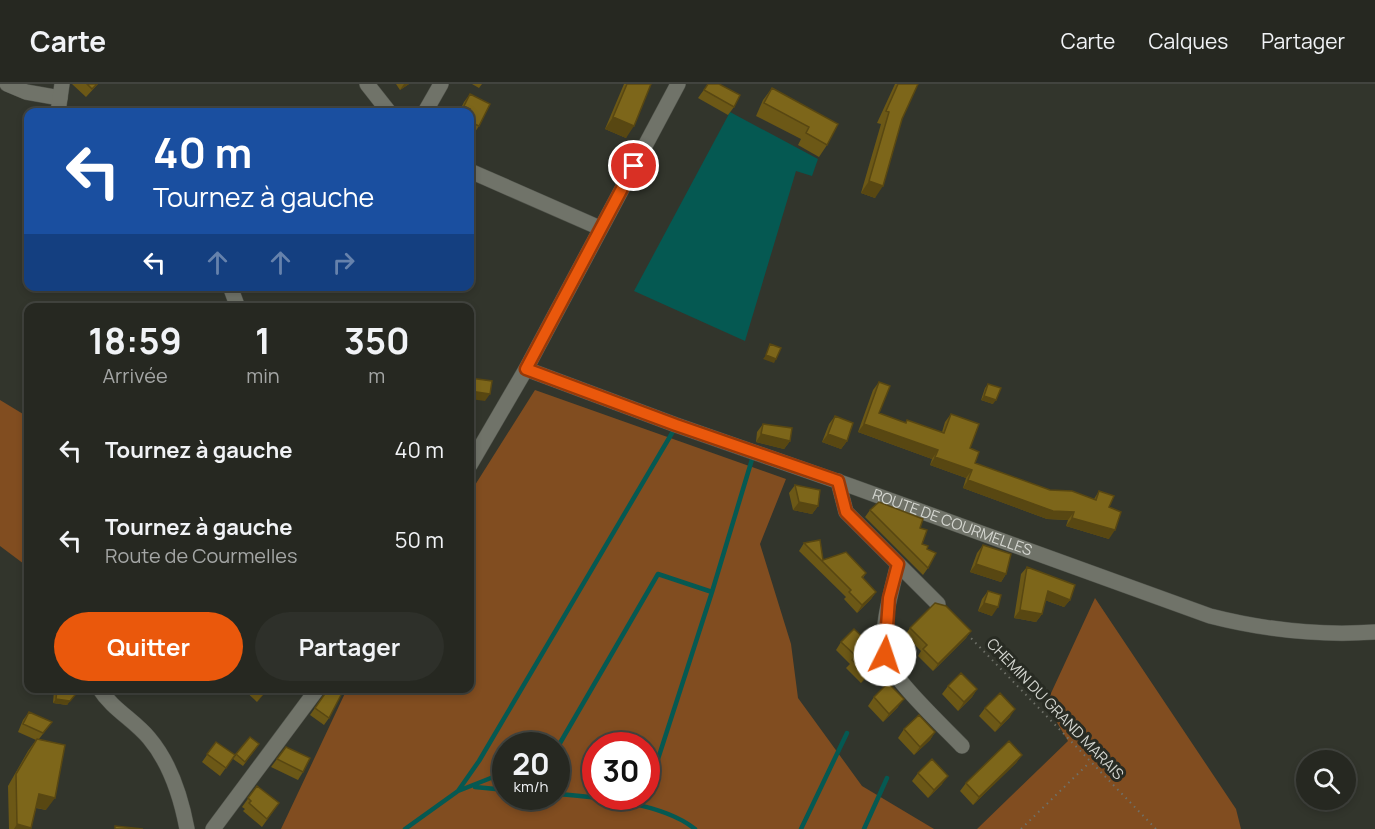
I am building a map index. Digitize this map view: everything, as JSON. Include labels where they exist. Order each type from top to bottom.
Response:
[{"type":"street","points":[[7,84],[26,92],[60,98]]},
{"type":"street","points":[[367,84],[386,108]]},
{"type":"street","points":[[427,108],[441,84]]},
{"type":"street","points":[[474,458],[526,369],[678,84]]},
{"type":"street","points":[[474,173],[600,228]]},
{"type":"street","name":"ROUTE DE COURMELLES","points":[[526,369],[1210,616],[1263,629],[1298,633],[1375,632]]},
{"type":"street","points":[[838,481],[846,512],[938,604]]},
{"type":"street","points":[[898,564],[889,598],[885,655],[897,676],[962,746]]},
{"type":"street","points":[[102,693],[150,738],[174,777],[187,829]]},
{"type":"street","points":[[213,829],[314,693]]},
{"type":"path","name":"CHEMIN DU GRAND MARAIS","points":[[966,633],[1153,828]]},
{"type":"path","points":[[1022,829],[1091,761]]},
{"type":"shaded area","points":[[535,390],[786,479],[760,544],[791,644],[798,698],[862,786],[934,829],[281,829],[345,693],[474,693],[474,487]]},
{"type":"shaded area","points":[[0,400],[24,415],[24,564],[0,546]]},
{"type":"shaded area","points":[[1095,598],[1236,809],[1241,829],[977,829],[1068,741],[1046,704]]},
{"type":"water","points":[[730,112],[818,159],[812,176],[796,171],[745,341],[634,291]]},
{"type":"building","points":[[87,84],[97,84],[92,89]]},
{"type":"building","points":[[627,84],[651,84],[634,126],[613,117]]},
{"type":"building","points":[[708,84],[719,84],[740,95],[734,107],[704,90]]},
{"type":"building","points":[[898,84],[918,84],[902,119],[883,186],[869,181],[889,112],[886,111]]},
{"type":"building","points":[[772,88],[838,124],[827,145],[806,133],[809,127],[764,103]]},
{"type":"building","points":[[470,94],[490,104],[479,126],[474,124],[474,108],[464,106]]},
{"type":"building","points":[[770,344],[781,348],[776,359],[766,355]]},
{"type":"building","points":[[474,379],[492,381],[490,394],[474,392]]},
{"type":"building","points":[[879,382],[890,386],[879,413],[944,433],[951,414],[979,424],[970,448],[979,452],[975,463],[1050,490],[1072,491],[1096,500],[1099,491],[1114,496],[1109,507],[1121,512],[1115,530],[1072,518],[1074,512],[1053,511],[968,480],[972,470],[935,457],[938,450],[864,424]]},
{"type":"building","points":[[988,384],[1001,388],[996,400],[984,396]]},
{"type":"building","points":[[835,416],[853,423],[847,441],[828,434]]},
{"type":"building","points":[[763,424],[792,428],[790,441],[761,434]]},
{"type":"building","points":[[795,485],[820,490],[818,506],[799,502]]},
{"type":"building","points":[[879,502],[923,519],[920,528],[927,530],[922,544],[936,553],[928,568],[870,510]]},
{"type":"building","points":[[820,540],[823,560],[846,552],[866,573],[862,577],[876,592],[862,605],[849,592],[851,590],[804,543]]},
{"type":"building","points":[[983,545],[1011,554],[1006,574],[976,564]]},
{"type":"building","points":[[1027,567],[1075,585],[1070,600],[1048,591],[1042,614],[1020,610]]},
{"type":"building","points":[[988,591],[1001,595],[998,607],[984,603]]},
{"type":"building","points":[[935,603],[946,606],[971,631],[938,664],[923,649],[927,645],[910,628]]},
{"type":"building","points":[[854,629],[869,643],[864,648],[879,662],[867,674],[852,660],[856,656],[841,642]]},
{"type":"building","points":[[961,673],[977,689],[964,702],[948,686]]},
{"type":"building","points":[[888,683],[904,699],[889,714],[874,697]]},
{"type":"building","points":[[57,693],[77,693],[70,701],[56,699]]},
{"type":"building","points":[[326,693],[342,693],[329,718],[315,708]]},
{"type":"building","points":[[1000,693],[1015,709],[1001,724],[985,708]]},
{"type":"building","points":[[29,712],[52,722],[43,733],[23,724]]},
{"type":"building","points":[[919,715],[935,732],[920,747],[904,729]]},
{"type":"building","points":[[250,737],[259,744],[245,762],[236,754]]},
{"type":"building","points":[[37,739],[65,745],[55,798],[39,794],[31,828],[17,824],[16,774]]},
{"type":"building","points":[[1009,741],[1022,755],[979,797],[966,783]]},
{"type":"building","points":[[216,742],[235,755],[226,768],[207,754]]},
{"type":"building","points":[[286,747],[310,758],[303,772],[277,759]]},
{"type":"building","points":[[932,759],[948,776],[934,790],[918,773]]},
{"type":"building","points":[[257,786],[279,803],[267,819],[249,803],[251,801],[248,798]]},
{"type":"building","points":[[115,826],[143,829],[115,829]]},
{"type":"waterway","points":[[458,791],[479,761],[675,428]]},
{"type":"waterway","points":[[566,732],[658,574],[712,592],[753,456]]},
{"type":"waterway","points":[[660,753],[712,592]]},
{"type":"waterway","points":[[801,829],[847,733]]},
{"type":"waterway","points":[[405,829],[458,791],[492,778]]},
{"type":"waterway","points":[[864,829],[887,778]]},
{"type":"waterway","points":[[475,787],[492,789]]},
{"type":"waterway","points":[[570,795],[648,807],[682,820],[695,829]]},
{"type":"route","points":[[634,166],[526,369],[765,457],[838,481],[846,512],[898,564],[889,598],[885,655]]}]
